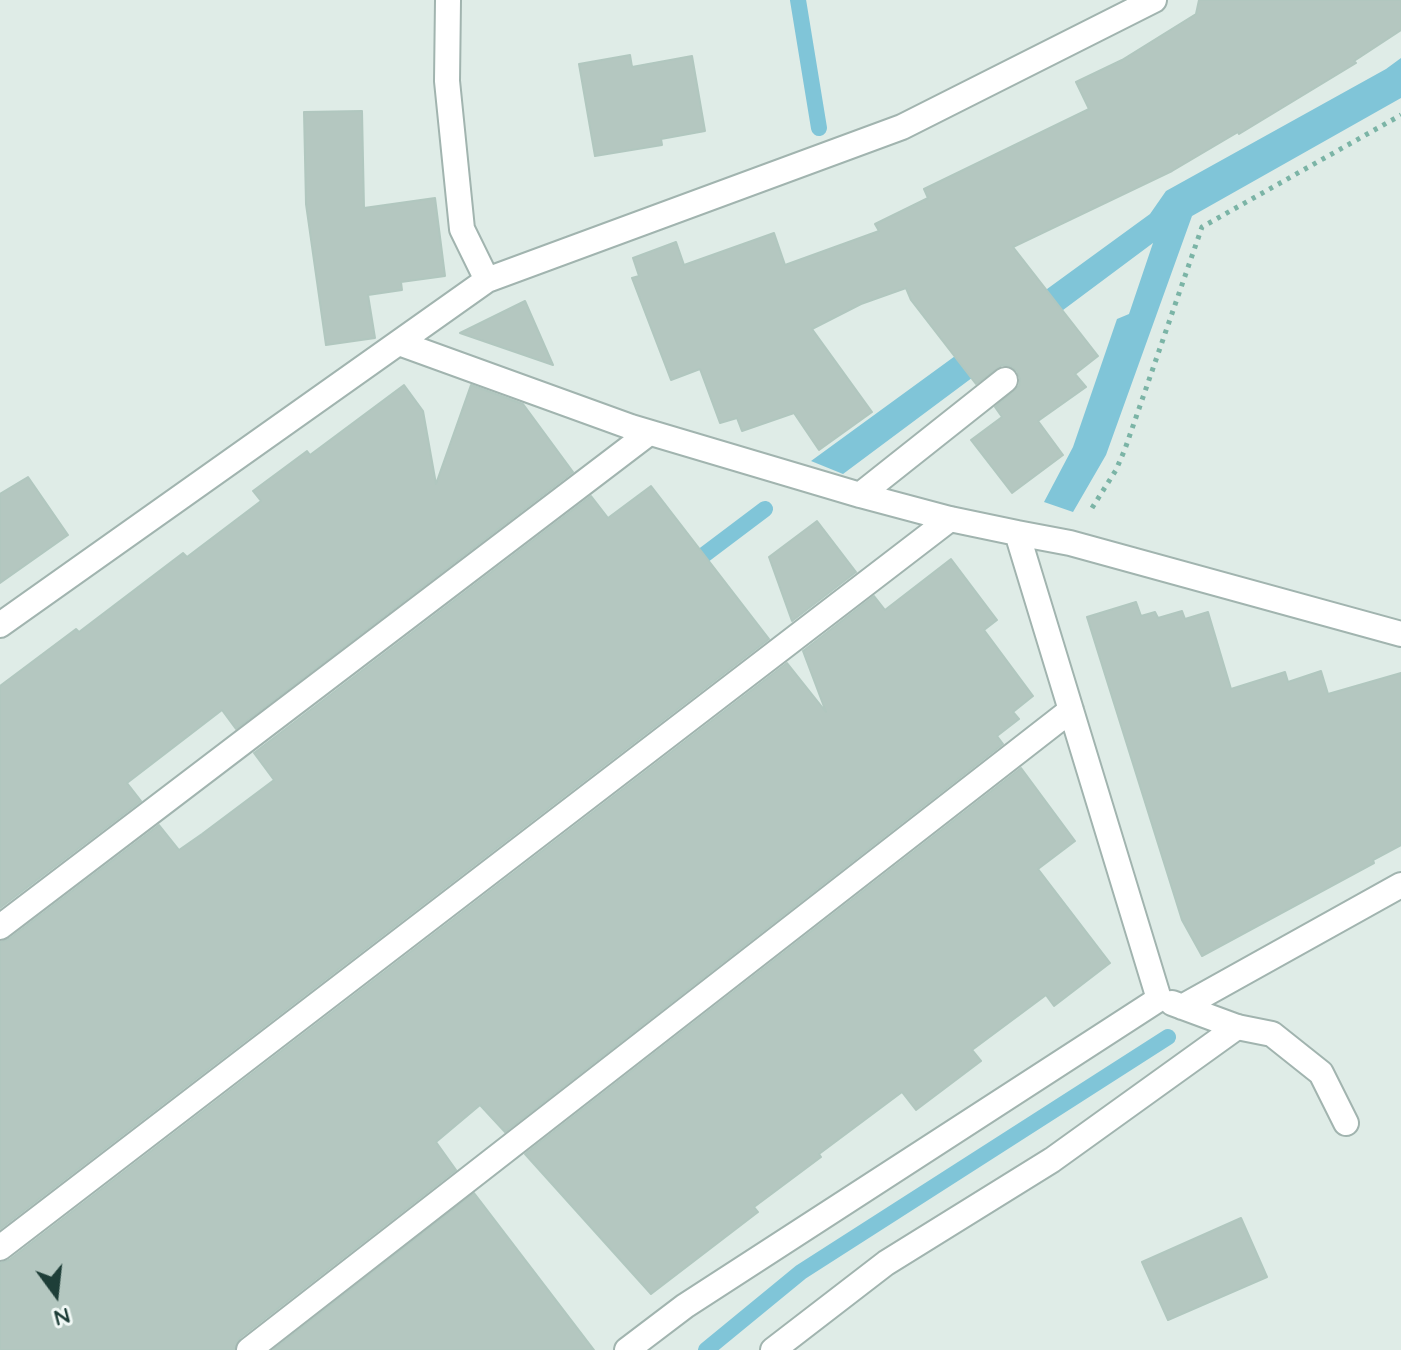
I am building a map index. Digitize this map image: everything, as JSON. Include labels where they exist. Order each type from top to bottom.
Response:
[{"type":"street","points":[[448,0],[447,81],[462,229],[487,280]]},
{"type":"street","points":[[0,625],[487,280],[902,127],[1152,1]]},
{"type":"street","points":[[399,343],[649,433],[860,495],[950,519],[1070,543],[1401,634]]},
{"type":"street","points":[[860,495],[1005,380]]},
{"type":"street","points":[[0,927],[649,433]]},
{"type":"street","points":[[0,1248],[950,519]]},
{"type":"street","points":[[1017,533],[1071,710],[1171,1003]]},
{"type":"street","points":[[249,1350],[1071,710]]},
{"type":"street","points":[[627,1350],[685,1306],[1171,1003],[1401,885]]},
{"type":"street","points":[[1171,1003],[1237,1027],[1272,1034],[1321,1073],[1346,1123]]},
{"type":"street","points":[[773,1350],[886,1263],[1052,1160],[1237,1027]]},
{"type":"path","points":[[1070,543],[1121,460],[1202,227],[1401,115]]},
{"type":"water","points":[[1401,58],[1401,98],[1192,216],[1106,455],[1073,512],[1044,502],[1073,447],[1117,319],[1129,314],[1153,243],[843,474],[811,461],[1150,214],[1166,191]]},
{"type":"building","points":[[1199,0],[1401,0],[1401,30],[1354,61],[1356,63],[1239,134],[1172,171],[1013,247],[1098,356],[1075,374],[1086,387],[1038,421],[1063,455],[1012,493],[971,440],[1002,417],[995,407],[1019,386],[1017,371],[1002,365],[976,384],[911,300],[906,288],[861,304],[812,329],[872,412],[819,450],[794,413],[742,431],[737,418],[720,423],[700,369],[671,380],[632,278],[639,276],[633,258],[676,242],[684,265],[774,233],[785,265],[879,231],[875,224],[928,198],[924,189],[1089,109],[1076,82],[1122,60],[1196,14]]},
{"type":"building","points":[[630,55],[632,67],[692,56],[705,131],[661,139],[662,145],[595,156],[579,64]]},
{"type":"building","points":[[362,111],[364,208],[435,198],[445,276],[401,282],[402,290],[368,295],[375,338],[326,345],[306,204],[304,112]]},
{"type":"building","points":[[525,301],[553,365],[460,333]]},
{"type":"building","points":[[404,385],[423,411],[436,484],[471,385],[523,404],[573,472],[236,729],[222,710],[127,783],[141,801],[0,908],[0,686],[76,629],[79,632],[183,553],[187,557],[261,501],[253,491],[307,451],[310,455]]},
{"type":"building","points":[[28,477],[68,535],[0,583],[0,494]]},
{"type":"building","points":[[651,486],[769,639],[0,1229],[0,942],[9,939],[159,825],[179,850],[202,834],[274,780],[254,753],[591,496],[608,518]]},
{"type":"building","points":[[817,521],[856,572],[792,621],[769,557]]},
{"type":"building","points":[[951,559],[997,620],[984,630],[1033,696],[1013,712],[1019,719],[997,736],[1003,744],[505,1132],[480,1105],[436,1142],[456,1170],[240,1338],[234,1350],[0,1350],[0,1263],[9,1260],[787,663],[826,712],[803,651],[874,596],[885,610]]},
{"type":"building","points":[[1136,602],[1141,616],[1155,612],[1158,618],[1182,611],[1185,619],[1208,612],[1231,689],[1285,672],[1288,682],[1321,671],[1328,694],[1401,673],[1401,845],[1373,860],[1374,863],[1202,956],[1182,920],[1087,617]]},
{"type":"building","points":[[1021,768],[1075,841],[1038,869],[1110,963],[1054,1006],[1046,995],[972,1050],[981,1061],[916,1110],[902,1092],[819,1154],[821,1157],[754,1207],[758,1212],[651,1294],[525,1154]]},
{"type":"building","points":[[474,1193],[594,1350],[273,1350]]},
{"type":"building","points":[[1241,1218],[1267,1277],[1168,1320],[1142,1262]]},
{"type":"waterway","points":[[798,0],[819,128]]},
{"type":"waterway","points":[[688,567],[765,509]]},
{"type":"waterway","points":[[706,1350],[801,1272],[1168,1037]]}]
